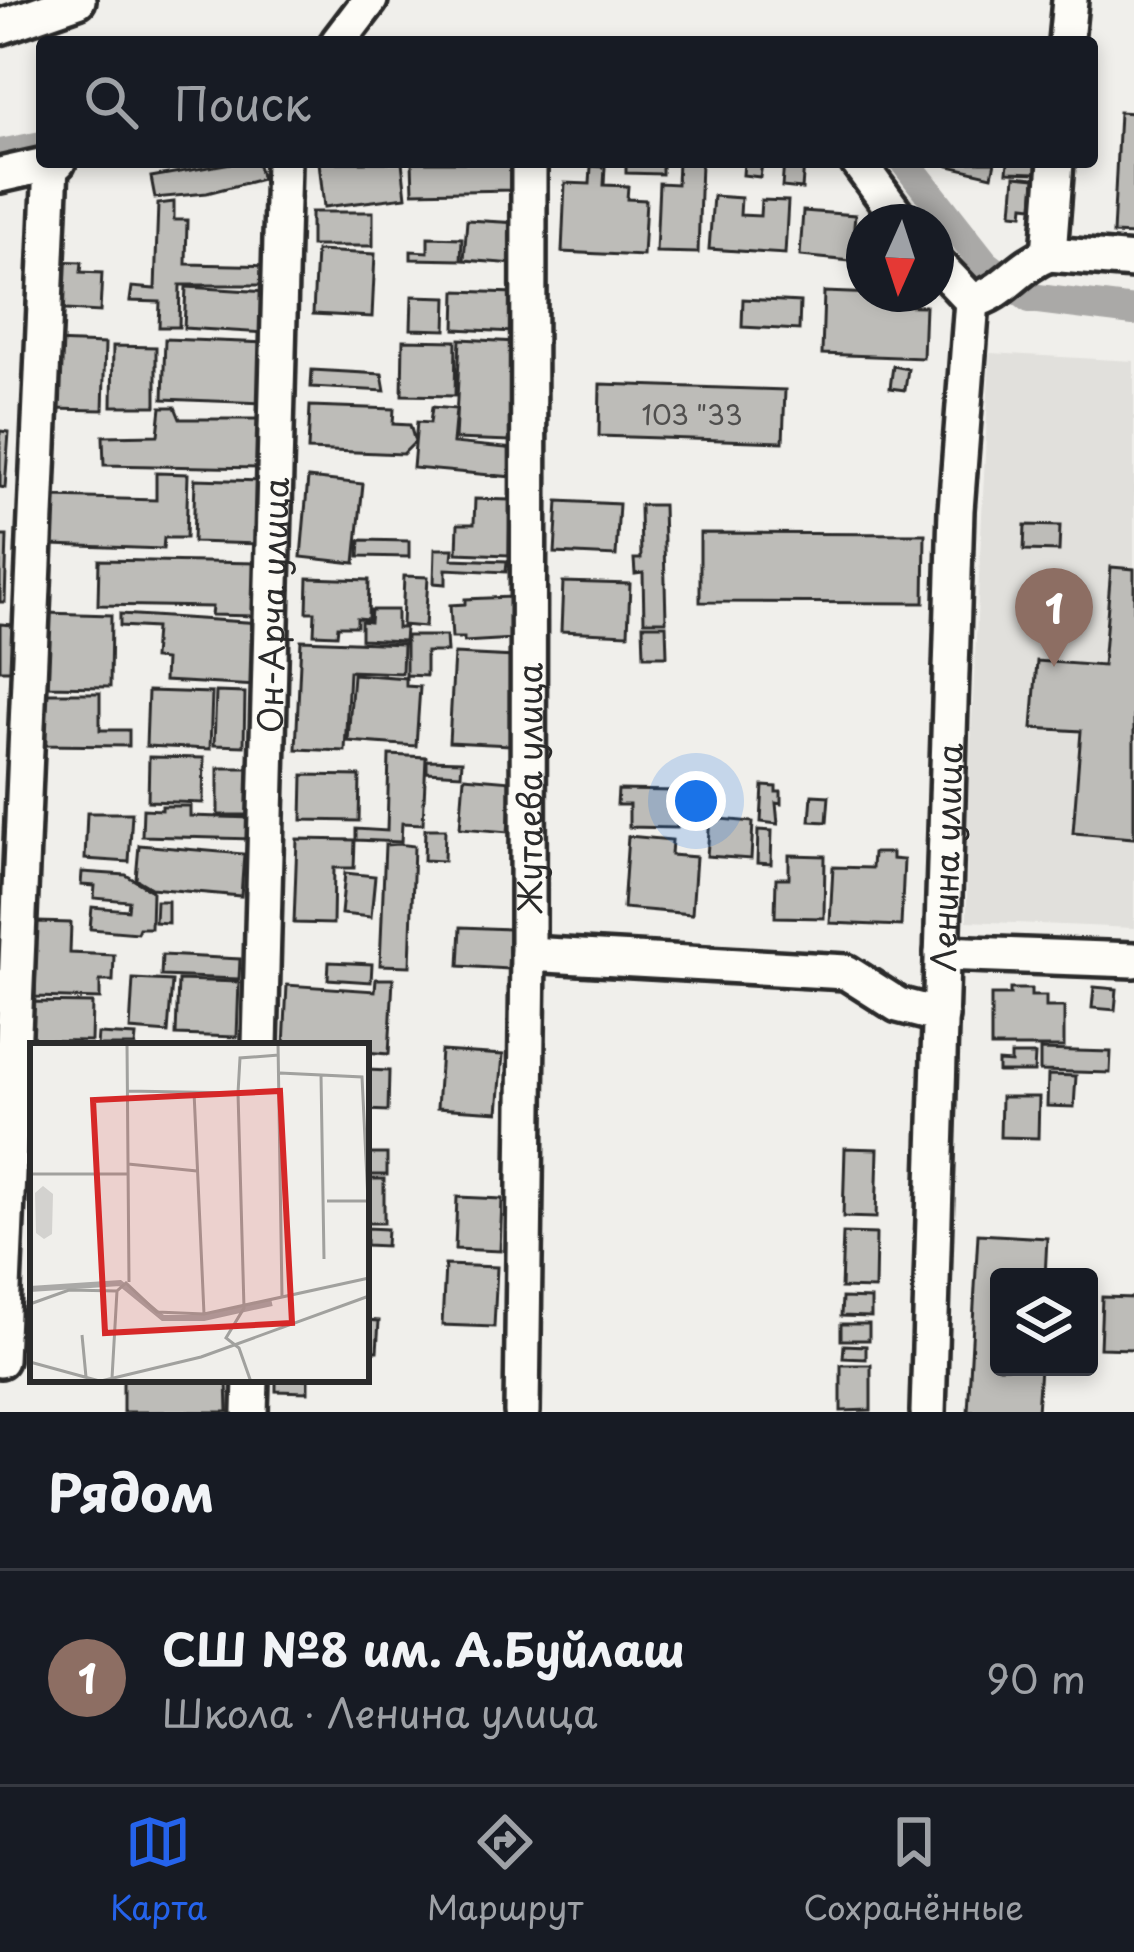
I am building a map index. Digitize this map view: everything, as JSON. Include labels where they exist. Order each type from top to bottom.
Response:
[{"type":"street","points":[[0,27],[78,0]]},
{"type":"street","points":[[343,36],[370,0]]},
{"type":"street","points":[[1067,36],[1070,0]]},
{"type":"street","points":[[0,175],[36,167]]},
{"type":"street","points":[[0,1360],[55,168]]},
{"type":"street","name":"Он-Арча улица","points":[[260,1043],[283,168]]},
{"type":"street","name":"Жутаева улица","points":[[521,1412],[529,954],[529,168]]},
{"type":"street","points":[[862,168],[888,204]]},
{"type":"street","points":[[1036,259],[1055,168]]},
{"type":"street","points":[[954,277],[982,298],[1036,259],[1134,261]]},
{"type":"street","name":"Ленина улица","points":[[928,1412],[956,510],[982,298]]},
{"type":"street","points":[[941,953],[1134,960]]},
{"type":"street","points":[[529,954],[846,972],[898,1005],[940,1016]]},
{"type":"street","points":[[250,1412],[251,1382]]},
{"type":"shaded area","points":[[990,353],[1134,361],[1134,928],[967,921],[967,821]]},
{"type":"building","points":[[1119,112],[1134,113],[1134,235],[1113,234]]},
{"type":"building","points":[[203,168],[259,168],[262,179],[207,193],[155,198],[151,177]]},
{"type":"building","points":[[320,168],[403,168],[406,197],[324,207]]},
{"type":"building","points":[[412,168],[512,168],[512,190],[413,192]]},
{"type":"building","points":[[591,168],[605,168],[604,185],[628,186],[627,199],[646,200],[643,256],[562,252],[565,183],[590,184]]},
{"type":"building","points":[[626,168],[662,168],[662,174],[626,173]]},
{"type":"building","points":[[678,168],[701,168],[698,253],[656,252],[659,183],[677,184]]},
{"type":"building","points":[[744,168],[761,168],[760,177],[743,175]]},
{"type":"building","points":[[784,168],[804,168],[802,189],[782,187]]},
{"type":"building","points":[[958,168],[994,168],[992,176]]},
{"type":"building","points":[[1007,168],[1036,168],[1036,173],[1007,172]]},
{"type":"building","points":[[1015,176],[1035,178],[1033,206],[1024,205],[1023,214],[1012,213]]},
{"type":"building","points":[[713,196],[741,198],[740,215],[760,216],[761,200],[788,201],[785,254],[709,249]]},
{"type":"building","points":[[174,202],[174,220],[187,220],[186,264],[275,266],[275,285],[180,285],[179,327],[159,327],[160,302],[130,301],[132,287],[155,289],[158,204]]},
{"type":"building","points":[[803,211],[846,214],[846,261],[800,256]]},
{"type":"building","points":[[311,212],[373,212],[373,246],[311,246]]},
{"type":"building","points":[[467,220],[518,223],[515,264],[464,260]]},
{"type":"building","points":[[428,237],[462,238],[461,260],[411,259],[411,251],[428,252]]},
{"type":"building","points":[[316,251],[375,254],[372,317],[313,314]]},
{"type":"building","points":[[51,261],[82,262],[81,272],[102,273],[100,312],[49,309]]},
{"type":"building","points":[[186,287],[267,292],[265,333],[184,328]]},
{"type":"building","points":[[456,291],[515,293],[513,332],[455,329]]},
{"type":"building","points":[[824,292],[846,293],[846,312],[925,312],[923,358],[822,354]]},
{"type":"building","points":[[412,296],[447,297],[446,330],[411,329]]},
{"type":"building","points":[[743,299],[800,302],[799,330],[742,327]]},
{"type":"building","points":[[165,339],[267,343],[264,403],[163,399]]},
{"type":"building","points":[[460,339],[516,342],[511,441],[455,439]]},
{"type":"building","points":[[403,340],[456,341],[455,396],[402,395]]},
{"type":"building","points":[[52,342],[105,344],[103,410],[50,409]]},
{"type":"building","points":[[113,346],[156,347],[156,406],[112,406]]},
{"type":"building","points":[[893,366],[908,369],[905,390],[890,388]]},
{"type":"building","points":[[312,370],[382,374],[385,391],[311,387]]},
{"type":"building","points":[[600,384],[785,390],[783,442],[599,436]]},
{"type":"building","points":[[310,406],[394,409],[393,424],[410,425],[415,442],[403,454],[308,450]]},
{"type":"building","points":[[161,407],[175,407],[180,419],[260,419],[259,468],[104,465],[103,436],[158,435]]},
{"type":"building","points":[[432,407],[456,409],[453,443],[516,449],[513,477],[413,468],[417,422],[430,423]]},
{"type":"building","points":[[0,431],[9,432],[5,488],[0,487]]},
{"type":"building","points":[[156,473],[188,474],[186,538],[164,538],[163,549],[52,545],[53,497],[156,500]]},
{"type":"building","points":[[308,478],[363,484],[355,563],[301,557]]},
{"type":"building","points":[[195,479],[262,481],[260,544],[193,542]]},
{"type":"building","points":[[475,499],[510,500],[509,555],[457,553],[458,524],[474,524]]},
{"type":"building","points":[[558,501],[619,504],[616,556],[555,553]]},
{"type":"building","points":[[640,505],[663,505],[666,621],[644,621],[643,573],[635,574],[634,559],[641,559]]},
{"type":"building","points":[[1025,525],[1060,526],[1059,551],[1024,550]]},
{"type":"building","points":[[700,533],[925,534],[924,603],[700,602]]},
{"type":"building","points":[[0,536],[7,536],[5,602],[0,602]]},
{"type":"building","points":[[360,540],[409,541],[409,557],[359,556]]},
{"type":"building","points":[[435,549],[453,549],[452,559],[507,561],[506,572],[446,569],[446,584],[434,583]]},
{"type":"building","points":[[99,560],[257,563],[256,616],[211,615],[212,607],[98,605]]},
{"type":"building","points":[[1111,567],[1134,569],[1134,838],[1073,833],[1081,731],[1032,728],[1037,661],[1103,666]]},
{"type":"building","points":[[404,576],[428,577],[425,627],[402,625]]},
{"type":"building","points":[[308,578],[369,580],[368,619],[357,618],[357,626],[338,626],[337,635],[314,634],[315,612],[307,612]]},
{"type":"building","points":[[563,582],[630,584],[628,634],[561,631]]},
{"type":"building","points":[[512,597],[514,639],[464,642],[464,638],[452,638],[450,605],[465,604],[465,599]]},
{"type":"building","points":[[371,610],[397,610],[397,628],[405,628],[404,641],[361,639],[361,621],[370,622]]},
{"type":"building","points":[[45,613],[111,615],[110,687],[43,686]]},
{"type":"building","points":[[120,614],[261,623],[257,686],[164,681],[165,660],[153,659],[155,628],[120,626]]},
{"type":"building","points":[[0,624],[13,625],[12,670],[0,670]]},
{"type":"building","points":[[643,625],[666,625],[667,656],[644,656]]},
{"type":"building","points":[[406,636],[446,636],[447,652],[426,652],[426,676],[406,675]]},
{"type":"building","points":[[301,640],[403,644],[402,673],[349,671],[345,751],[296,749]]},
{"type":"building","points":[[454,654],[515,657],[510,745],[449,742]]},
{"type":"building","points":[[353,674],[406,678],[406,686],[420,687],[416,746],[348,741]]},
{"type":"building","points":[[148,691],[212,693],[210,749],[146,746]]},
{"type":"building","points":[[216,692],[245,693],[244,746],[214,745]]},
{"type":"building","points":[[40,693],[100,693],[100,730],[129,730],[129,746],[40,745]]},
{"type":"building","points":[[389,755],[426,757],[423,824],[402,823],[401,842],[356,840],[356,829],[387,831]]},
{"type":"building","points":[[149,757],[204,758],[203,803],[148,801]]},
{"type":"building","points":[[427,760],[462,761],[461,774],[427,772]]},
{"type":"building","points":[[218,768],[254,768],[253,815],[218,815]]},
{"type":"building","points":[[303,775],[360,776],[359,821],[302,820]]},
{"type":"building","points":[[464,777],[512,781],[508,832],[460,828]]},
{"type":"building","points":[[763,786],[781,792],[781,804],[776,803],[778,824],[761,822]]},
{"type":"building","points":[[618,790],[678,791],[677,828],[629,827],[629,805],[617,805]]},
{"type":"building","points":[[812,795],[829,796],[827,822],[810,821]]},
{"type":"building","points":[[162,806],[190,806],[190,816],[253,818],[253,839],[142,836],[143,809],[162,810]]},
{"type":"building","points":[[87,813],[132,813],[129,862],[85,859]]},
{"type":"building","points":[[710,818],[753,822],[751,859],[707,856]]},
{"type":"building","points":[[425,829],[445,829],[444,861],[424,860]]},
{"type":"building","points":[[758,830],[772,831],[771,864],[757,863]]},
{"type":"building","points":[[628,836],[672,840],[671,855],[696,857],[692,914],[623,908]]},
{"type":"building","points":[[297,839],[355,840],[354,868],[334,868],[333,924],[294,923]]},
{"type":"building","points":[[139,845],[244,854],[241,896],[151,888],[136,879]]},
{"type":"building","points":[[385,845],[414,846],[410,966],[380,965]]},
{"type":"building","points":[[873,853],[892,853],[892,859],[904,860],[901,926],[830,923],[833,867],[872,868]]},
{"type":"building","points":[[789,855],[825,856],[824,918],[775,917],[776,878],[789,878]]},
{"type":"building","points":[[82,872],[126,875],[152,891],[151,928],[139,928],[137,933],[90,929],[92,907],[128,910],[129,901],[94,898],[95,886],[81,885]]},
{"type":"building","points":[[345,873],[375,876],[371,917],[341,914]]},
{"type":"building","points":[[156,901],[168,901],[168,923],[155,922]]},
{"type":"building","points":[[37,922],[71,923],[70,953],[114,955],[113,981],[100,981],[100,999],[35,997]]},
{"type":"building","points":[[461,927],[510,929],[508,969],[459,966]]},
{"type":"building","points":[[162,955],[240,959],[239,979],[161,976]]},
{"type":"building","points":[[329,962],[372,964],[371,982],[328,979]]},
{"type":"building","points":[[133,979],[172,981],[168,1033],[130,1030]]},
{"type":"building","points":[[376,979],[393,979],[389,1054],[369,1052],[369,1043],[284,1043],[287,985],[375,991]]},
{"type":"building","points":[[178,980],[239,982],[237,1037],[176,1035]]},
{"type":"building","points":[[1094,987],[1117,989],[1115,1010],[1092,1008]]},
{"type":"building","points":[[1010,989],[1031,989],[1031,996],[1046,996],[1046,1007],[1064,1007],[1064,1047],[991,1047],[991,995],[1010,995]]},
{"type":"building","points":[[28,1002],[92,1003],[91,1041],[28,1040]]},
{"type":"building","points":[[98,1034],[136,1036],[135,1043],[97,1043]]},
{"type":"building","points":[[1040,1050],[1111,1052],[1110,1073],[1040,1071]]},
{"type":"building","points":[[441,1051],[503,1055],[498,1112],[437,1108]]},
{"type":"building","points":[[1011,1055],[1035,1055],[1034,1072],[998,1072],[998,1062],[1011,1063]]},
{"type":"building","points":[[369,1070],[389,1071],[388,1111],[369,1110]]},
{"type":"building","points":[[1048,1075],[1076,1076],[1074,1107],[1047,1106]]},
{"type":"building","points":[[1001,1097],[1039,1097],[1038,1138],[1000,1137]]},
{"type":"building","points":[[22,1107],[30,1107],[30,1172],[19,1171]]},
{"type":"building","points":[[845,1148],[878,1149],[876,1218],[843,1217]]},
{"type":"building","points":[[369,1154],[387,1154],[387,1175],[369,1175]]},
{"type":"building","points":[[369,1179],[384,1179],[384,1223],[369,1223]]},
{"type":"building","points":[[457,1197],[502,1199],[500,1251],[455,1249]]},
{"type":"building","points":[[369,1228],[387,1229],[386,1246],[369,1245]]},
{"type":"building","points":[[843,1233],[876,1234],[875,1289],[841,1288]]},
{"type":"building","points":[[978,1234],[1047,1238],[1045,1268],[990,1268],[990,1376],[1039,1376],[1037,1412],[968,1412]]},
{"type":"building","points":[[445,1265],[497,1267],[494,1327],[442,1325]]},
{"type":"building","points":[[1102,1297],[1134,1298],[1134,1349],[1100,1348]]},
{"type":"building","points":[[842,1298],[871,1299],[871,1317],[841,1316]]},
{"type":"building","points":[[369,1320],[379,1321],[377,1351],[369,1351]]},
{"type":"building","points":[[841,1324],[869,1324],[869,1340],[841,1340]]},
{"type":"building","points":[[844,1345],[866,1346],[866,1359],[843,1358]]},
{"type":"building","points":[[841,1365],[871,1365],[871,1410],[841,1411]]},
{"type":"building","points":[[123,1382],[227,1382],[228,1412],[123,1412]]},
{"type":"building","points":[[276,1382],[308,1382],[308,1392],[276,1391]]},
{"type":"waterway","points":[[0,154],[36,147]]},
{"type":"waterway","points":[[910,168],[985,264],[1030,298],[1134,311]]},
{"type":"place","name":"СШ №8 им. А.Буйлаш","points":[[1054,667]]}]
